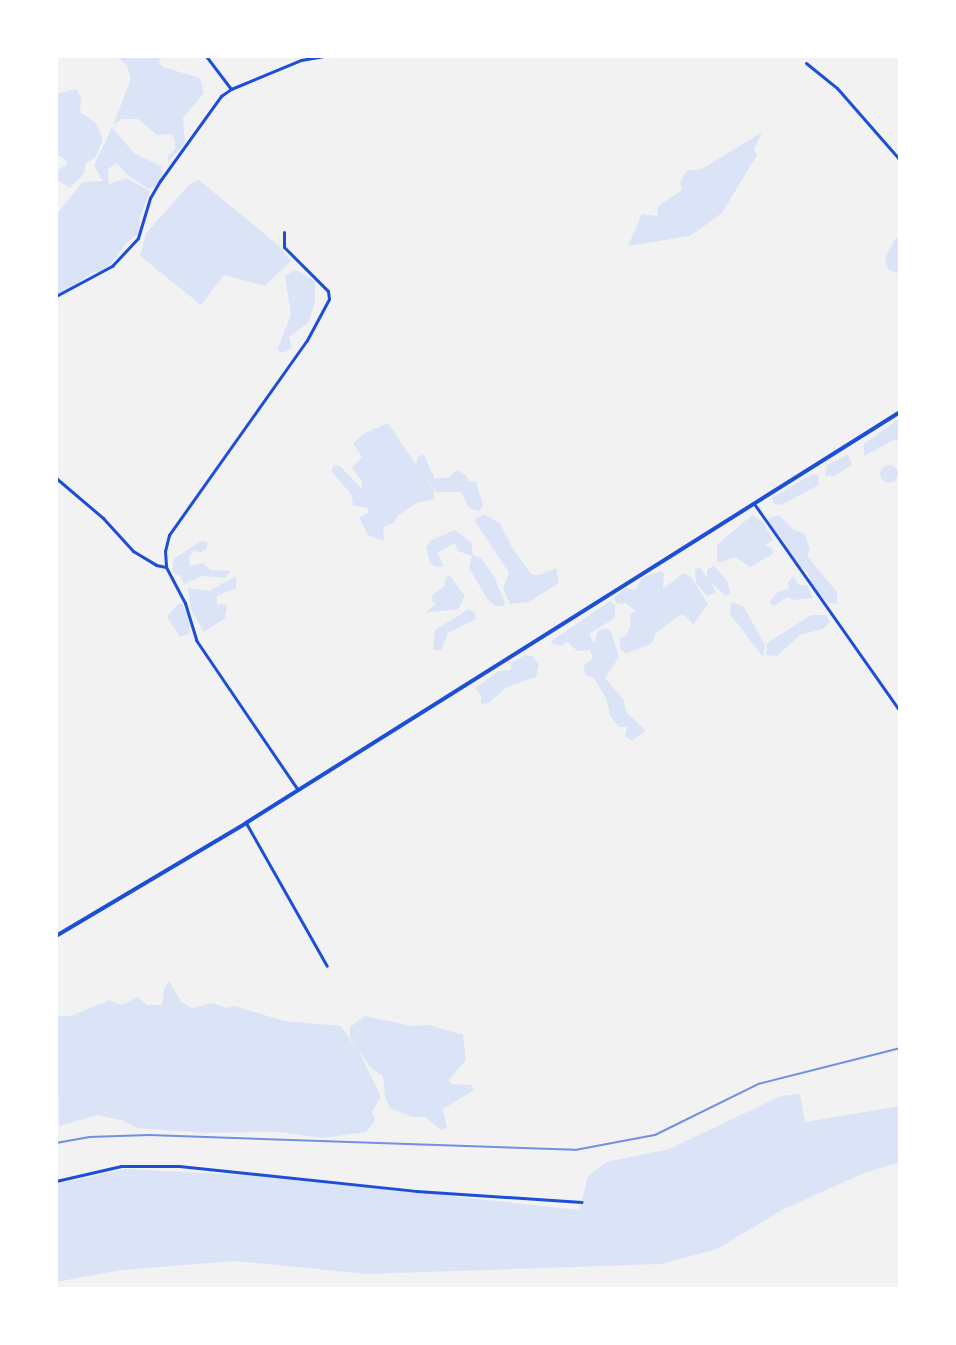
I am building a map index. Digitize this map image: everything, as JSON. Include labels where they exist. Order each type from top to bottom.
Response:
[{"type":"street","points":[[206,56],[231,89]]},
{"type":"street","points":[[56,296],[112,266],[138,238],[150,198],[221,96],[301,60],[323,56]]},
{"type":"street","points":[[806,63],[837,88],[900,160]]},
{"type":"street","points":[[284,232],[284,247],[328,291],[329,299],[307,340],[169,535],[165,551],[166,567],[185,603],[196,640],[298,790]]},
{"type":"street","points":[[56,936],[246,823],[900,412]]},
{"type":"street","points":[[56,478],[103,518],[133,551],[156,565],[166,567]]},
{"type":"street","points":[[754,503],[900,711]]},
{"type":"street","points":[[246,823],[327,966]]},
{"type":"street","points":[[56,1181],[121,1166],[179,1166],[416,1191],[582,1202]]},
{"type":"shaded area","points":[[117,56],[161,56],[159,63],[163,67],[200,78],[204,93],[183,118],[185,143],[168,162],[168,156],[175,149],[171,134],[157,135],[138,119],[122,119],[113,125],[131,79],[127,66]]},
{"type":"shaded area","points":[[76,89],[81,97],[80,112],[96,123],[103,139],[96,157],[85,164],[85,172],[70,188],[56,179],[56,171],[68,164],[61,156],[56,156],[56,94]]},
{"type":"shaded area","points":[[112,127],[134,153],[161,166],[162,177],[156,187],[149,189],[127,175],[117,163],[108,169],[109,184],[126,178],[150,191],[139,220],[141,232],[126,243],[106,271],[91,273],[60,297],[56,296],[56,215],[83,182],[103,181],[94,166]]},
{"type":"shaded area","points":[[762,132],[754,149],[757,155],[722,213],[690,236],[628,246],[642,214],[657,216],[658,206],[682,190],[680,183],[686,171],[702,169]]},
{"type":"shaded area","points":[[199,180],[278,245],[291,261],[265,286],[224,275],[201,305],[140,256],[146,233],[190,184]]},
{"type":"shaded area","points":[[900,237],[900,272],[896,273],[888,269],[885,258],[895,239]]},
{"type":"shaded area","points":[[296,270],[315,281],[315,303],[308,323],[289,337],[292,348],[282,353],[277,350],[291,315],[285,276]]},
{"type":"shaded area","points":[[900,418],[900,441],[894,440],[864,456],[864,444]]},
{"type":"shaded area","points":[[388,423],[416,465],[418,456],[424,455],[435,479],[449,477],[457,470],[466,475],[469,482],[476,481],[483,506],[479,511],[469,508],[461,492],[436,492],[425,477],[434,491],[434,499],[417,503],[397,516],[394,523],[383,527],[384,541],[368,535],[359,517],[368,513],[368,508],[353,505],[351,494],[331,471],[334,465],[340,466],[363,490],[361,480],[352,468],[362,457],[353,443],[365,433]]},
{"type":"shaded area","points":[[848,454],[852,465],[834,476],[825,476],[827,465]]},
{"type":"shaded area","points":[[885,465],[893,465],[898,474],[896,481],[885,483],[880,478],[880,470]]},
{"type":"shaded area","points":[[812,474],[818,475],[819,485],[781,505],[774,504],[772,498]]},
{"type":"shaded area","points":[[484,514],[500,523],[513,549],[532,575],[556,568],[559,583],[529,602],[510,604],[503,588],[509,573],[474,520]]},
{"type":"shaded area","points":[[752,515],[763,522],[773,540],[765,545],[772,548],[773,554],[750,567],[735,557],[720,563],[717,561],[717,545]]},
{"type":"shaded area","points":[[779,515],[794,530],[804,533],[810,549],[807,556],[837,592],[837,604],[827,602],[811,586],[808,572],[796,564],[770,528],[768,519]]},
{"type":"shaded area","points":[[455,530],[471,542],[473,555],[481,558],[494,576],[505,603],[503,606],[495,606],[488,600],[469,568],[472,556],[458,551],[455,543],[437,553],[444,566],[436,567],[430,563],[426,547],[431,540]]},
{"type":"shaded area","points":[[200,541],[207,542],[207,548],[200,553],[194,550],[189,557],[190,566],[204,563],[210,570],[230,571],[226,578],[202,576],[184,584],[181,576],[172,572],[174,559]]},
{"type":"shaded area","points":[[714,566],[727,580],[730,593],[726,596],[711,583],[716,592],[707,596],[696,583],[695,569],[700,568],[707,578],[707,569]]},
{"type":"shaded area","points":[[660,571],[664,573],[663,589],[684,573],[691,577],[708,604],[693,625],[686,616],[680,615],[655,634],[652,643],[626,654],[620,648],[620,638],[627,635],[630,615],[635,611],[626,603],[617,604],[614,598],[626,588],[635,590],[642,578]]},
{"type":"shaded area","points":[[236,576],[236,588],[217,596],[217,604],[227,605],[225,618],[204,632],[191,610],[188,588],[210,591]]},
{"type":"shaded area","points":[[450,576],[465,596],[458,609],[425,613],[436,604],[431,601],[433,594],[444,587],[446,577]]},
{"type":"shaded area","points":[[793,576],[799,585],[807,585],[813,598],[793,600],[788,597],[773,606],[769,602],[778,592],[789,589],[788,582]]},
{"type":"shaded area","points":[[610,601],[615,604],[615,618],[589,634],[594,644],[598,631],[606,628],[611,631],[619,657],[605,678],[624,700],[626,712],[646,731],[632,740],[625,737],[627,727],[619,727],[610,715],[607,700],[594,678],[585,675],[584,665],[593,658],[590,650],[577,651],[568,642],[560,646],[550,642]]},
{"type":"shaded area","points":[[731,602],[744,607],[765,645],[763,657],[730,614]]},
{"type":"shaded area","points":[[178,604],[182,604],[189,616],[190,633],[180,637],[167,617]]},
{"type":"shaded area","points":[[469,609],[475,613],[476,619],[448,633],[441,650],[433,650],[435,630]]},
{"type":"shaded area","points":[[811,615],[826,615],[830,622],[823,629],[800,635],[777,656],[766,655],[767,643]]},
{"type":"shaded area","points":[[525,655],[533,656],[539,665],[536,677],[507,687],[489,703],[481,704],[481,695],[475,688],[499,671],[511,670],[511,663]]},
{"type":"shaded area","points":[[169,981],[181,1002],[192,1008],[213,1003],[226,1008],[235,1006],[284,1021],[341,1026],[355,1047],[350,1037],[350,1027],[365,1016],[412,1026],[429,1025],[463,1035],[466,1060],[449,1080],[451,1084],[471,1085],[474,1090],[443,1109],[447,1128],[441,1130],[425,1117],[412,1117],[390,1108],[383,1076],[372,1069],[358,1049],[381,1097],[372,1112],[375,1121],[366,1132],[323,1138],[279,1132],[205,1133],[137,1128],[121,1120],[97,1115],[59,1126],[56,1016],[71,1016],[109,1000],[121,1005],[138,997],[147,1005],[162,1005],[164,989]]},
{"type":"shaded area","points":[[800,1094],[805,1122],[900,1106],[900,1162],[864,1173],[784,1209],[717,1249],[661,1264],[367,1274],[235,1261],[121,1270],[56,1282],[56,1184],[126,1169],[278,1177],[579,1210],[588,1176],[606,1162],[669,1149],[781,1096]]},
{"type":"railway","points":[[56,1143],[89,1137],[149,1135],[575,1150],[655,1135],[758,1084],[900,1048]]}]
